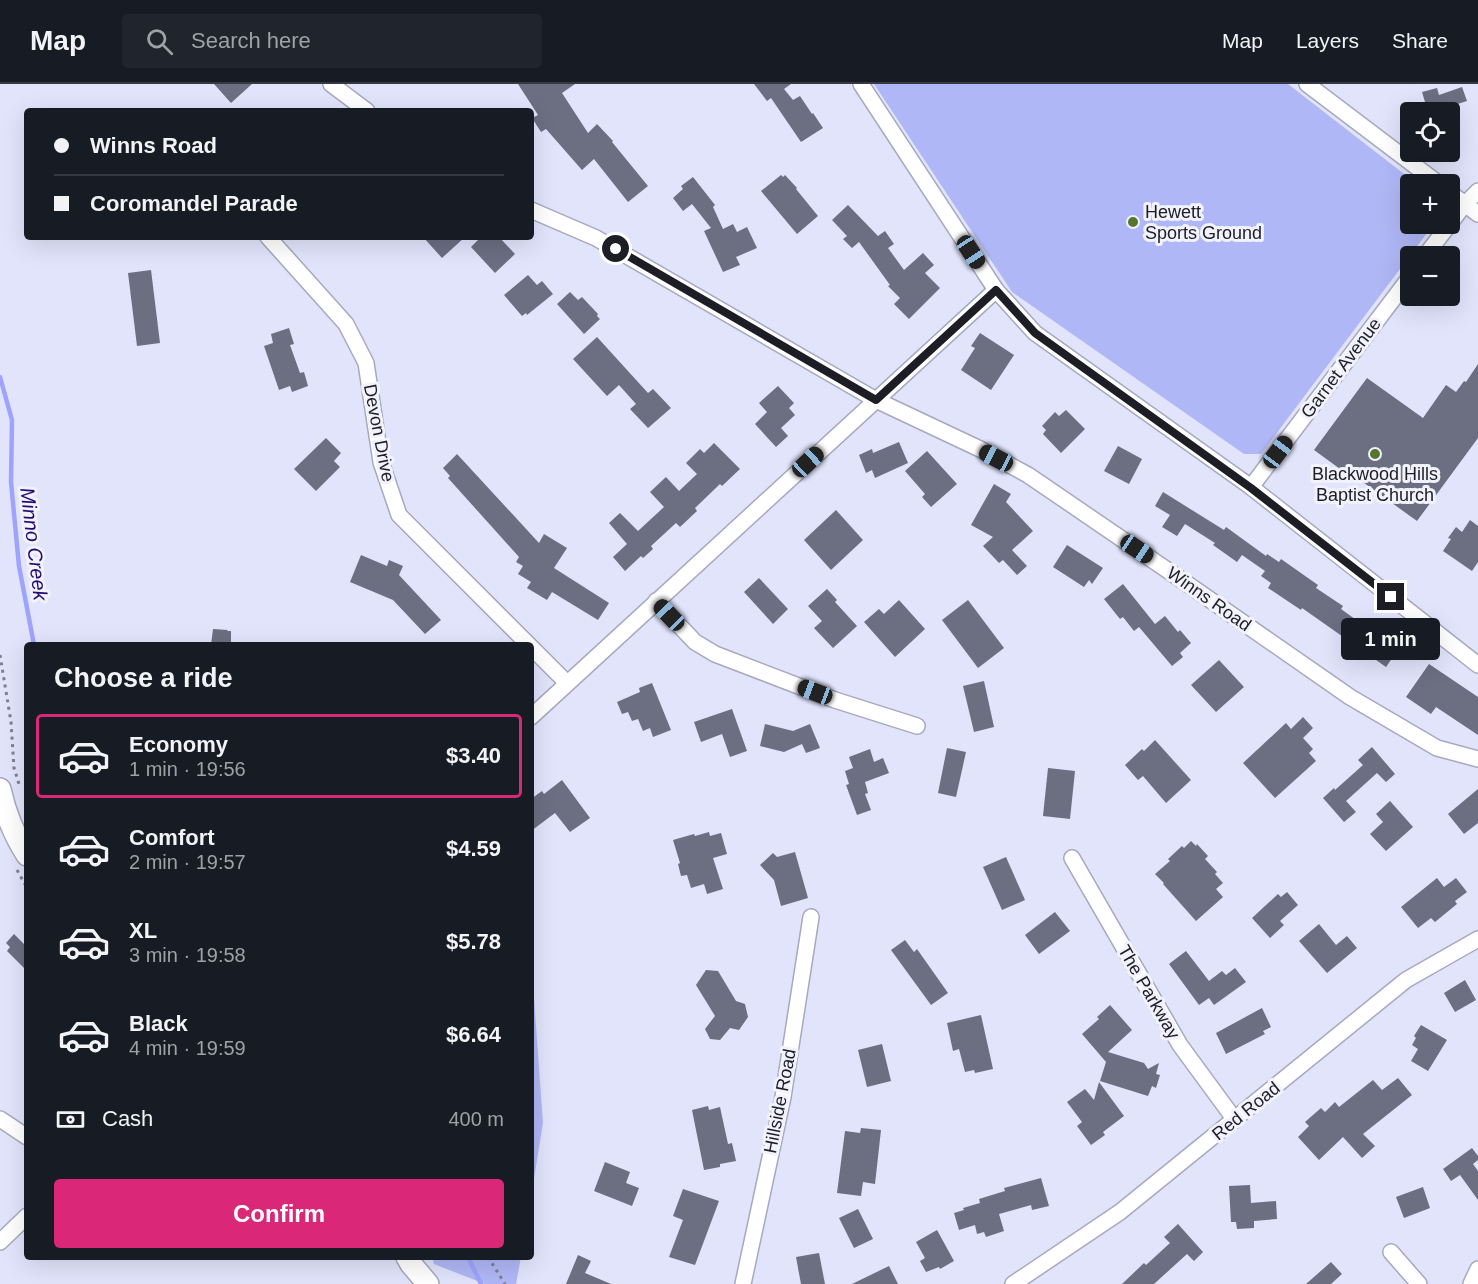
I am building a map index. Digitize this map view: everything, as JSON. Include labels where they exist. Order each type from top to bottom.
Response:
[{"type":"main road","points":[[10,789],[3,805],[24,850]]},
{"type":"main road","points":[[409,1260],[428,1284]]},
{"type":"street","points":[[332,84],[363,108]]},
{"type":"street","points":[[861,84],[996,290],[1035,333],[1251,488],[1478,665]]},
{"type":"street","points":[[1307,84],[1426,174]]},
{"type":"street","points":[[1433,246],[1478,191]]},
{"type":"street","points":[[1460,200],[1478,214]]},
{"type":"street","name":"Winns Road","points":[[534,211],[596,238],[876,400],[980,449],[1028,475],[1350,697],[1437,748],[1478,759]]},
{"type":"street","name":"Devon Drive","points":[[271,240],[346,324],[366,363],[381,462],[399,515],[526,642]]},
{"type":"street","points":[[534,714],[996,290]]},
{"type":"street","name":"Garnet Avenue","points":[[1251,488],[1400,290]]},
{"type":"street","points":[[656,602],[695,642],[715,654],[835,700],[916,726]]},
{"type":"street","name":"Devon Drive","points":[[534,650],[567,683]]},
{"type":"street","name":"The Parkway","points":[[1072,858],[1180,1045],[1235,1120]]},
{"type":"street","name":"Hillside Road","points":[[743,1284],[783,1097],[811,917]]},
{"type":"street","name":"Red Road","points":[[1013,1284],[1120,1212],[1406,980],[1478,939]]},
{"type":"street","points":[[0,1119],[24,1135]]},
{"type":"street","points":[[0,1242],[24,1219]]},
{"type":"street","points":[[1391,1252],[1419,1284]]},
{"type":"street","points":[[1471,1284],[1478,1269]]},
{"type":"path","points":[[0,655],[11,722],[14,768],[10,789]]},
{"type":"path","points":[[490,1260],[505,1284]]},
{"type":"shaded area","points":[[874,84],[1288,84],[1404,174],[1400,174],[1400,234],[1426,234],[1417,246],[1400,246],[1400,269],[1261,454],[1244,454],[1012,292]]},
{"type":"shaded area","points":[[534,998],[543,1123],[534,1178]]},
{"type":"shaded area","points":[[433,1260],[520,1260],[516,1284],[485,1284],[434,1264]]},
{"type":"building","points":[[214,84],[252,84],[231,103]]},
{"type":"building","points":[[518,84],[575,84],[562,93],[588,133],[597,124],[648,186],[628,202],[594,159],[582,170],[546,129],[541,132],[534,121],[534,117],[538,115]]},
{"type":"building","points":[[754,84],[791,84],[784,89],[793,100],[800,96],[823,128],[801,142],[771,98],[767,101]]},
{"type":"building","points":[[1462,87],[1467,101],[1460,103],[1425,102],[1422,92],[1437,88],[1439,95]]},
{"type":"building","points":[[781,175],[783,177],[785,175],[797,188],[818,216],[797,234],[761,191]]},
{"type":"building","points":[[693,177],[715,205],[713,207],[723,229],[733,224],[737,232],[747,227],[757,248],[736,257],[740,265],[723,272],[704,231],[711,228],[692,204],[683,211],[673,198],[683,189],[681,186]]},
{"type":"building","points":[[848,205],[878,236],[885,231],[894,244],[888,248],[904,270],[923,253],[934,265],[925,273],[940,288],[909,319],[894,304],[900,298],[888,286],[890,285],[859,242],[852,248],[843,239],[847,236],[832,220]]},
{"type":"building","points":[[426,240],[462,240],[442,258]]},
{"type":"building","points":[[478,240],[502,240],[515,254],[495,273],[471,247]]},
{"type":"building","points":[[151,270],[160,343],[137,346],[128,273]]},
{"type":"building","points":[[528,275],[537,285],[542,281],[553,294],[527,315],[526,313],[522,316],[504,295]]},
{"type":"building","points":[[570,292],[578,300],[582,297],[600,319],[584,334],[557,304]]},
{"type":"building","points":[[289,328],[294,344],[290,345],[300,373],[304,372],[308,386],[292,392],[290,386],[279,390],[264,346],[273,343],[271,334]]},
{"type":"building","points":[[980,333],[1014,355],[991,390],[961,370],[975,348],[971,346]]},
{"type":"building","points":[[597,337],[648,393],[653,389],[671,408],[648,428],[630,409],[636,404],[619,385],[607,396],[573,359]]},
{"type":"building","points":[[1478,364],[1478,438],[1417,521],[1314,450],[1367,378],[1423,418],[1446,385],[1456,392]]},
{"type":"building","points":[[778,386],[794,403],[789,408],[795,415],[781,428],[788,436],[776,447],[755,424],[767,412],[759,403]]},
{"type":"building","points":[[1066,410],[1085,429],[1061,453],[1043,434],[1046,430],[1042,426],[1055,412],[1059,416]]},
{"type":"building","points":[[326,438],[341,453],[334,461],[340,467],[316,491],[294,469]]},
{"type":"building","points":[[899,442],[908,463],[875,478],[872,470],[866,473],[859,455],[872,449],[873,453]]},
{"type":"building","points":[[714,443],[740,469],[695,508],[697,511],[680,527],[676,523],[651,546],[653,549],[643,558],[641,556],[625,571],[613,557],[627,544],[609,523],[620,513],[638,531],[664,507],[650,492],[666,477],[679,491],[697,474],[686,463],[700,449],[704,453]]},
{"type":"building","points":[[1118,446],[1142,459],[1129,484],[1104,471]]},
{"type":"building","points":[[927,451],[957,484],[931,507],[922,497],[925,494],[905,471]]},
{"type":"building","points":[[457,454],[539,543],[544,534],[567,548],[554,568],[609,603],[598,620],[552,592],[547,600],[527,588],[531,582],[518,574],[523,566],[516,562],[519,557],[448,478],[450,476],[443,468]]},
{"type":"building","points":[[994,484],[1011,494],[1006,502],[1033,531],[1012,550],[1027,566],[1017,575],[1003,560],[999,563],[983,546],[993,537],[971,525]]},
{"type":"building","points":[[1163,492],[1224,530],[1226,527],[1266,556],[1267,554],[1279,562],[1281,559],[1318,585],[1316,588],[1343,606],[1341,609],[1400,647],[1386,667],[1302,608],[1301,610],[1268,588],[1271,583],[1261,576],[1265,571],[1242,555],[1237,562],[1213,545],[1215,543],[1185,524],[1177,536],[1162,527],[1170,515],[1155,506]]},
{"type":"building","points":[[836,510],[863,540],[831,570],[804,540]]},
{"type":"building","points":[[1470,520],[1478,526],[1478,562],[1472,571],[1443,551],[1456,527],[1462,532]]},
{"type":"building","points":[[1067,545],[1103,568],[1092,584],[1089,580],[1084,587],[1053,567]]},
{"type":"building","points":[[361,555],[387,566],[389,560],[403,566],[399,575],[441,620],[425,634],[393,600],[350,582]]},
{"type":"building","points":[[759,578],[788,609],[773,624],[744,592]]},
{"type":"building","points":[[1123,584],[1155,624],[1165,616],[1191,643],[1180,653],[1183,657],[1172,666],[1139,627],[1134,631],[1123,617],[1120,619],[1104,599]]},
{"type":"building","points":[[827,589],[837,600],[835,602],[857,626],[833,648],[814,628],[822,621],[808,606]]},
{"type":"building","points":[[899,600],[925,629],[895,657],[864,622],[879,609],[884,614]]},
{"type":"building","points":[[968,600],[1004,648],[978,668],[942,620]]},
{"type":"building","points":[[213,629],[231,631],[231,642],[211,642]]},
{"type":"building","points":[[1219,660],[1244,687],[1216,712],[1191,685]]},
{"type":"building","points":[[1429,664],[1478,697],[1478,735],[1436,707],[1431,714],[1406,697]]},
{"type":"building","points":[[984,681],[994,727],[974,732],[963,686]]},
{"type":"building","points":[[652,683],[671,730],[653,737],[650,728],[643,731],[638,719],[632,721],[628,712],[622,714],[617,702],[640,692],[639,688]]},
{"type":"building","points":[[732,709],[747,751],[730,757],[722,734],[701,742],[694,722]]},
{"type":"building","points":[[1303,717],[1313,728],[1303,738],[1313,749],[1309,753],[1316,761],[1275,798],[1243,763],[1286,723],[1291,729]]},
{"type":"building","points":[[765,724],[793,731],[810,724],[820,748],[806,753],[802,744],[784,752],[760,746]]},
{"type":"building","points":[[1155,740],[1191,780],[1166,803],[1143,776],[1138,780],[1125,765]]},
{"type":"building","points":[[1372,747],[1395,774],[1386,782],[1377,773],[1346,801],[1356,812],[1344,822],[1323,798],[1363,765],[1358,760]]},
{"type":"building","points":[[947,748],[966,752],[956,797],[938,793]]},
{"type":"building","points":[[870,749],[874,762],[883,758],[889,773],[865,782],[868,793],[865,794],[871,810],[857,815],[846,785],[849,784],[845,771],[853,768],[849,757]]},
{"type":"building","points":[[1048,768],[1075,771],[1070,819],[1043,816]]},
{"type":"building","points":[[562,780],[590,818],[570,832],[555,813],[534,829],[534,797],[542,791],[544,794]]},
{"type":"building","points":[[1478,789],[1478,823],[1464,834],[1448,814]]},
{"type":"building","points":[[1390,801],[1413,827],[1386,851],[1370,834],[1383,822],[1376,814]]},
{"type":"building","points":[[709,832],[710,836],[721,833],[727,854],[713,858],[723,889],[707,894],[704,884],[691,888],[687,875],[681,876],[678,864],[680,863],[673,840]]},
{"type":"building","points":[[1191,841],[1208,856],[1205,859],[1223,883],[1216,889],[1223,897],[1196,921],[1155,874],[1182,846],[1184,848]]},
{"type":"building","points":[[795,852],[808,898],[781,906],[774,880],[760,865],[773,853],[777,857]]},
{"type":"building","points":[[1006,857],[1025,900],[1002,910],[983,867]]},
{"type":"building","points":[[1437,878],[1444,887],[1456,878],[1467,892],[1455,901],[1457,904],[1435,922],[1431,918],[1418,928],[1401,907]]},
{"type":"building","points":[[1287,892],[1298,905],[1280,921],[1284,925],[1270,938],[1252,918],[1278,894],[1281,897]]},
{"type":"building","points":[[1055,912],[1070,931],[1039,954],[1025,935]]},
{"type":"building","points":[[1319,924],[1336,945],[1347,936],[1357,948],[1327,973],[1299,941]]},
{"type":"building","points":[[14,934],[24,944],[24,968],[7,951],[10,947],[6,943]]},
{"type":"building","points":[[905,940],[914,952],[917,949],[948,993],[931,1005],[891,950]]},
{"type":"building","points":[[1186,951],[1209,981],[1222,971],[1226,975],[1235,968],[1246,982],[1214,1005],[1209,998],[1199,1005],[1169,964]]},
{"type":"building","points":[[706,970],[718,971],[736,1001],[745,1004],[748,1017],[739,1030],[730,1028],[720,1040],[710,1039],[705,1029],[715,1016],[696,985]]},
{"type":"building","points":[[1465,980],[1476,1000],[1455,1012],[1444,993]]},
{"type":"building","points":[[1110,1005],[1132,1030],[1108,1052],[1144,1063],[1148,1069],[1159,1063],[1156,1074],[1160,1075],[1156,1088],[1152,1086],[1148,1096],[1100,1081],[1106,1062],[1082,1034],[1099,1019],[1097,1017]]},
{"type":"building","points":[[1262,1008],[1271,1027],[1263,1031],[1265,1034],[1226,1054],[1216,1033]]},
{"type":"building","points":[[981,1015],[993,1069],[975,1073],[974,1070],[965,1072],[959,1049],[953,1051],[947,1023]]},
{"type":"building","points":[[1421,1025],[1447,1040],[1428,1071],[1411,1061],[1418,1049],[1412,1045],[1416,1038],[1414,1036]]},
{"type":"building","points":[[882,1044],[891,1081],[867,1087],[858,1050]]},
{"type":"building","points":[[1398,1078],[1412,1095],[1363,1134],[1375,1146],[1362,1158],[1343,1137],[1319,1160],[1298,1137],[1309,1126],[1305,1122],[1321,1108],[1325,1112],[1335,1102],[1339,1107],[1373,1080],[1382,1090]]},
{"type":"building","points":[[1099,1082],[1124,1116],[1103,1132],[1105,1135],[1091,1145],[1077,1126],[1082,1122],[1067,1102],[1085,1089],[1094,1100]]},
{"type":"building","points":[[708,1106],[709,1110],[720,1107],[728,1144],[732,1143],[736,1161],[704,1170],[692,1110]]},
{"type":"building","points":[[861,1128],[881,1130],[875,1184],[863,1182],[861,1196],[837,1193],[845,1131],[860,1133]]},
{"type":"building","points":[[1472,1148],[1478,1156],[1478,1160],[1473,1164],[1478,1171],[1478,1200],[1460,1175],[1451,1181],[1443,1169]]},
{"type":"building","points":[[605,1162],[630,1172],[626,1183],[639,1188],[632,1206],[594,1191]]},
{"type":"building","points":[[1041,1178],[1049,1206],[1032,1210],[1031,1205],[999,1214],[1004,1231],[986,1237],[984,1232],[977,1234],[975,1225],[959,1230],[954,1213],[980,1203],[979,1199],[1005,1191],[1004,1188]]},
{"type":"building","points":[[1250,1185],[1251,1203],[1276,1201],[1277,1219],[1254,1221],[1254,1228],[1237,1229],[1236,1222],[1231,1222],[1229,1186]]},
{"type":"building","points":[[1423,1187],[1430,1208],[1404,1218],[1396,1197]]},
{"type":"building","points":[[683,1189],[719,1201],[695,1265],[669,1257],[683,1220],[673,1216]]},
{"type":"building","points":[[858,1209],[873,1239],[854,1248],[839,1218]]},
{"type":"building","points":[[1178,1224],[1203,1252],[1194,1261],[1187,1254],[1154,1284],[1122,1284],[1170,1243],[1164,1237]]},
{"type":"building","points":[[937,1230],[954,1261],[940,1269],[939,1267],[926,1272],[920,1261],[925,1258],[916,1242]]},
{"type":"building","points":[[819,1253],[825,1284],[801,1284],[796,1257]]},
{"type":"building","points":[[578,1255],[591,1261],[585,1273],[611,1284],[566,1284]]},
{"type":"building","points":[[1331,1262],[1342,1274],[1331,1284],[1306,1284]]},
{"type":"building","points":[[889,1266],[898,1284],[852,1284]]},
{"type":"waterway","name":"Minno Creek","points":[[0,377],[12,420],[11,482],[19,566],[33,642]]},
{"type":"waterway","name":"Minno Creek","points":[[469,1260],[481,1284]]},
{"type":"place","name":"Hewett Sports Ground","points":[[1133,222]]},
{"type":"place","name":"Blackwood Hills Baptist Church","points":[[1375,454]]},
{"type":"route","points":[[616,249],[876,400],[996,290],[1035,333],[1251,488],[1391,597]]}]
